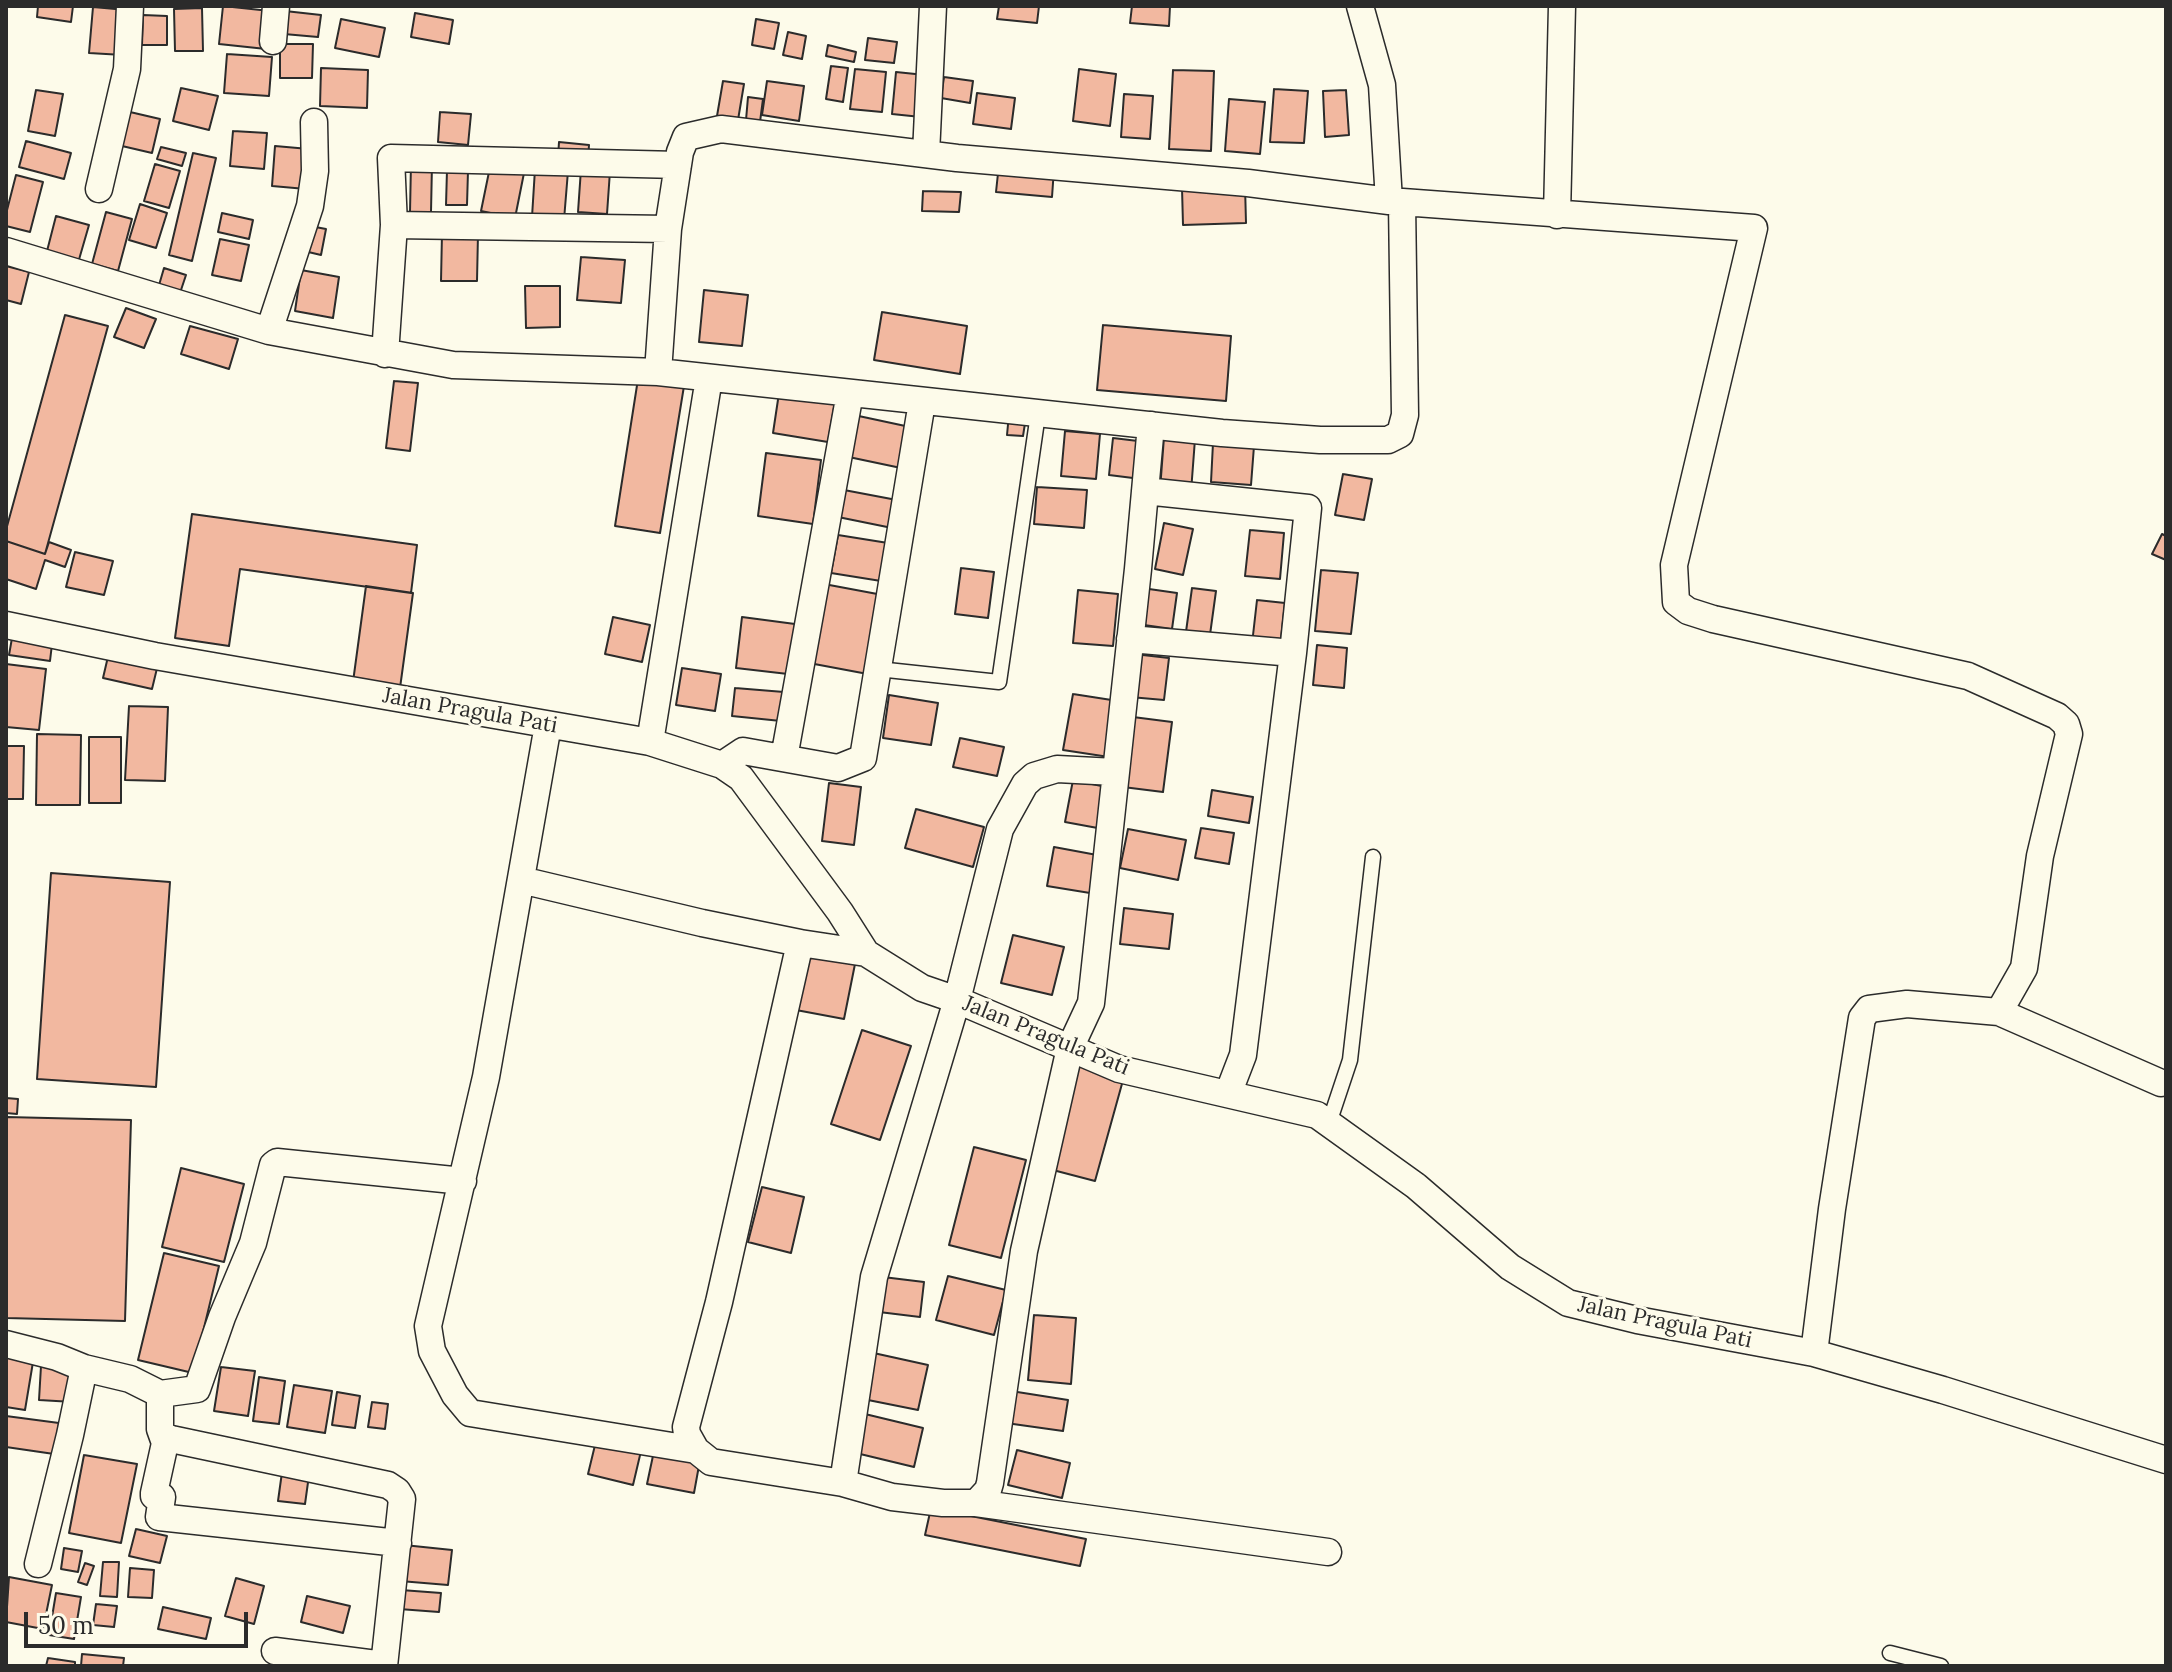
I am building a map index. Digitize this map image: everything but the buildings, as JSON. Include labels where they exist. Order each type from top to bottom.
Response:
[{"type":"street","points":[[99,189],[127,69],[130,6]]},
{"type":"street","points":[[273,41],[276,6]]},
{"type":"street","points":[[926,154],[933,6]]},
{"type":"street","points":[[6,251],[269,331],[453,365],[658,372],[1151,425],[1320,440],[1388,440],[1400,434],[1405,415],[1396,202],[1382,85],[1360,6]]},
{"type":"street","points":[[1557,215],[1562,6]]},
{"type":"street","points":[[269,331],[310,206],[315,171],[314,122]]},
{"type":"street","points":[[658,372],[668,229],[678,165],[686,137],[721,129],[926,154],[1248,183],[1396,202],[1754,228],[1674,565],[1676,602],[1688,611],[1713,619],[1968,676],[2057,716],[2066,724],[2070,742],[2040,856],[2024,968],[1999,1012]]},
{"type":"street","points":[[385,354],[394,225],[391,158],[678,165]]},
{"type":"street","points":[[394,225],[668,229]]},
{"type":"street","points":[[650,742],[709,378]]},
{"type":"street","points":[[784,758],[850,393]]},
{"type":"street","points":[[722,765],[743,751],[838,768],[863,758],[922,402]]},
{"type":"street","points":[[976,1503],[990,1483],[1024,1251],[1070,1048],[1091,1003],[1151,425]]},
{"type":"street","points":[[1145,491],[1308,508],[1243,1055],[1228,1094]]},
{"type":"street","name":"Jalan Pragula Pati","points":[[6,625],[155,656],[650,742],[722,765],[741,778],[840,912],[866,953],[922,988],[1119,1069],[1317,1115],[1416,1186],[1510,1267],[1568,1303],[1637,1320],[1814,1353],[2164,1455]]},
{"type":"street","points":[[1130,639],[1293,653]]},
{"type":"street","points":[[548,725],[486,1077],[428,1326],[432,1351],[439,1370],[470,1413],[696,1450]]},
{"type":"street","points":[[843,1483],[874,1277],[957,1000],[1000,829],[1025,784],[1034,776],[1057,769],[1115,772]]},
{"type":"street","points":[[521,880],[702,923],[866,953]]},
{"type":"street","points":[[800,943],[719,1302],[686,1427],[696,1450],[711,1462],[843,1483],[892,1497],[976,1503],[1328,1552]]},
{"type":"street","points":[[1814,1353],[1832,1209],[1862,1018],[1869,1009],[1907,1004],[1999,1012],[2161,1083]]},
{"type":"street","points":[[6,1344],[130,1379],[160,1394],[197,1389],[222,1317],[253,1243],[273,1165],[277,1162],[463,1181]]},
{"type":"street","points":[[38,1564],[84,1368]]},
{"type":"street","points":[[160,1394],[160,1429],[165,1443],[154,1493],[154,1496],[162,1497],[159,1517],[398,1543]]},
{"type":"street","points":[[160,1429],[164,1436],[171,1439],[393,1487],[402,1499],[384,1666],[275,1651]]},
{"type":"lane","points":[[878,669],[999,682],[1038,414]]},
{"type":"lane","points":[[1329,1123],[1350,1060],[1373,857]]},
{"type":"lane","points":[[1890,1653],[1941,1666]]}]
